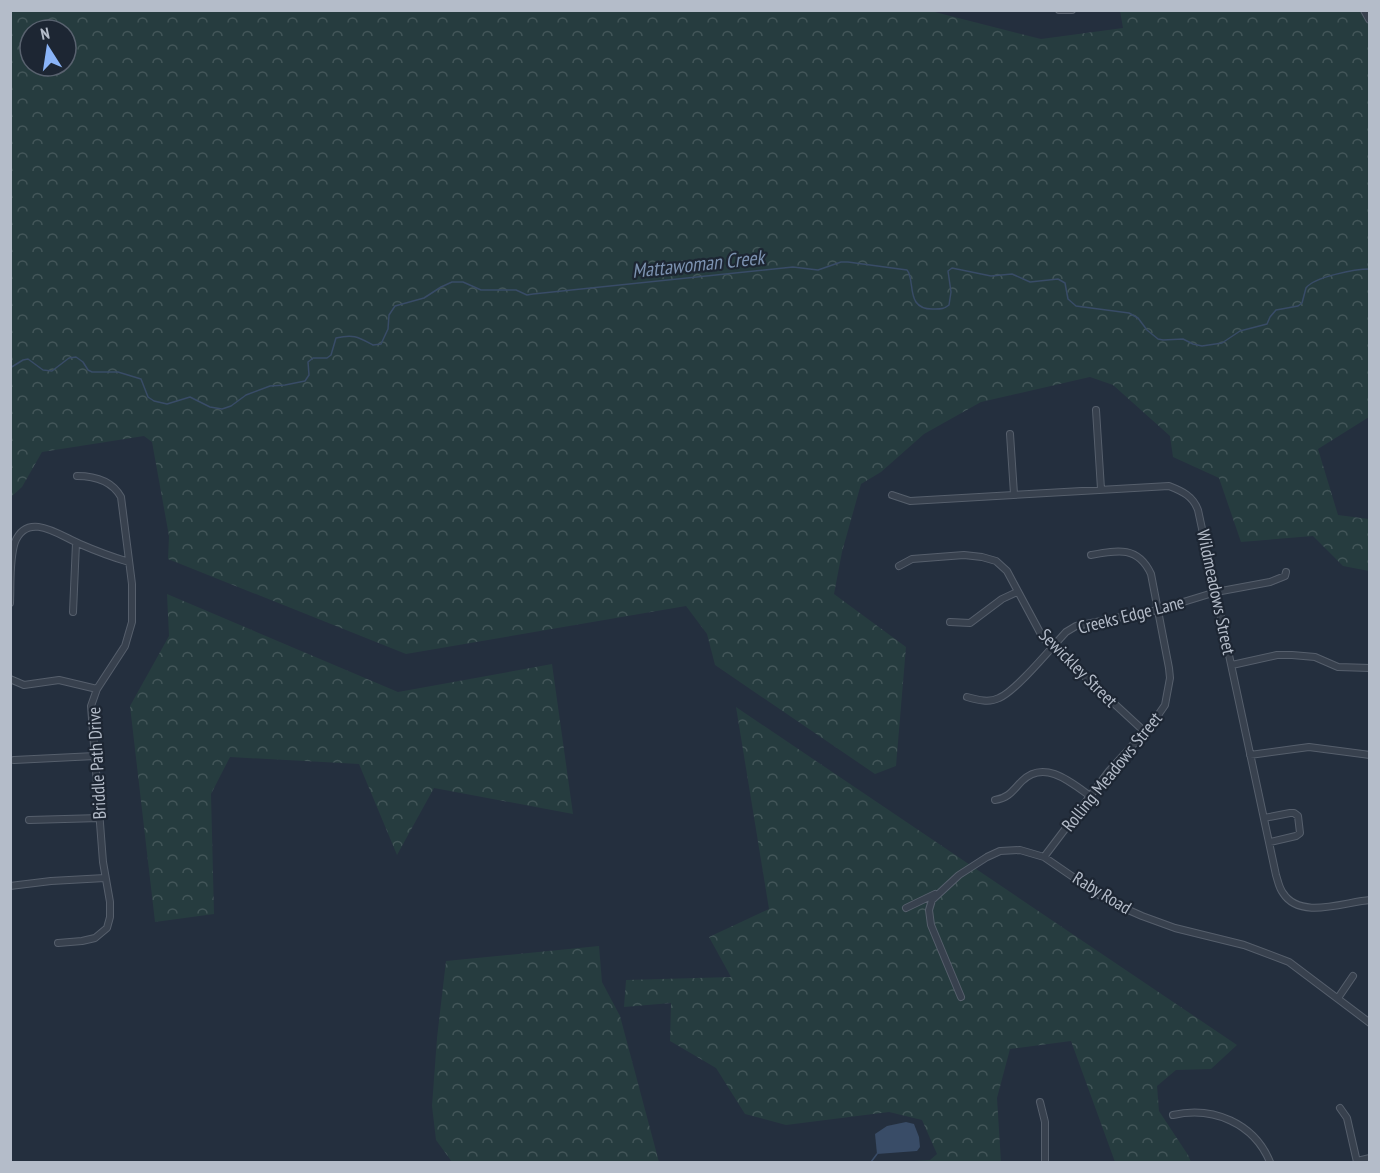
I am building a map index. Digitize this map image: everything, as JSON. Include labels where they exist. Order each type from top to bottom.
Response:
[{"type":"street","points":[[1059,10],[1072,10]]},
{"type":"street","points":[[1365,10],[1370,20]]},
{"type":"street","points":[[1096,410],[1101,489]]},
{"type":"street","points":[[1010,434],[1014,494]]},
{"type":"street","name":"Briddle Path Drive","points":[[58,942],[95,938],[107,928],[111,910],[105,878],[91,706],[97,689],[125,646],[130,634],[134,605],[121,497],[117,491],[97,478],[77,476]]},
{"type":"street","name":"Wildmeadows Street","points":[[892,495],[910,501],[1169,486],[1182,490],[1190,497],[1198,510],[1276,875],[1283,895],[1300,906],[1320,909],[1370,900]]},
{"type":"street","points":[[10,603],[13,551],[18,538],[24,531],[34,526],[56,531],[76,543],[129,562]]},
{"type":"street","points":[[73,612],[76,543]]},
{"type":"street","name":"Rolling Meadows Street","points":[[1044,857],[1090,796],[1165,705],[1170,678],[1151,574],[1142,560],[1135,555],[1115,550],[1091,555]]},
{"type":"street","name":"Sewickley Street","points":[[898,566],[912,559],[964,555],[982,556],[996,561],[1007,571],[1043,638],[1145,732]]},
{"type":"street","name":"Creeks Edge Lane","points":[[967,697],[981,701],[999,698],[1010,690],[1066,632],[1077,626],[1157,610],[1216,592],[1270,582],[1285,576],[1286,572]]},
{"type":"street","points":[[950,622],[970,623],[1002,599],[1017,592]]},
{"type":"street","points":[[1232,665],[1277,655],[1292,655],[1315,657],[1338,667],[1370,668]]},
{"type":"street","points":[[11,680],[31,686],[55,680],[69,681],[97,689]]},
{"type":"street","points":[[1250,755],[1310,747],[1370,755]]},
{"type":"street","points":[[14,760],[95,756]]},
{"type":"street","points":[[995,800],[1005,798],[1025,778],[1042,772],[1064,777],[1090,796]]},
{"type":"street","points":[[1264,818],[1294,813],[1298,816],[1300,833],[1269,842]]},
{"type":"street","points":[[29,820],[100,818]]},
{"type":"street","name":"Raby Road","points":[[906,908],[938,892],[973,866],[1000,851],[1020,850],[1044,857],[1094,892],[1125,909],[1175,928],[1274,955],[1305,972],[1370,1023]]},
{"type":"street","points":[[10,886],[105,878]]},
{"type":"street","points":[[938,892],[929,905],[931,925],[961,997]]},
{"type":"street","points":[[1338,998],[1353,976]]},
{"type":"street","points":[[1040,1102],[1045,1122],[1045,1162]]},
{"type":"street","points":[[1340,1108],[1347,1118],[1357,1162],[1370,1158]]},
{"type":"street","points":[[1173,1115],[1190,1112],[1208,1113],[1230,1119],[1256,1138],[1270,1162]]},
{"type":"green space","points":[[927,10],[1041,39],[1123,28],[1120,11],[1369,11],[1369,417],[1318,449],[1338,515],[1369,519],[1369,571],[1343,566],[1313,536],[1241,542],[1219,478],[1173,457],[1170,436],[1113,385],[1090,377],[981,402],[924,434],[881,472],[861,484],[842,552],[834,594],[906,647],[896,766],[875,774],[715,665],[707,634],[686,606],[406,654],[168,559],[169,536],[152,442],[144,436],[42,452],[22,487],[11,497],[11,11]]},
{"type":"green space","points":[[167,594],[398,692],[552,664],[573,814],[434,788],[397,855],[359,764],[230,757],[211,794],[214,914],[155,922],[130,706],[169,636]]},
{"type":"green space","points":[[736,707],[1237,1045],[1211,1069],[1176,1070],[1157,1086],[1159,1111],[1191,1162],[1115,1162],[1071,1041],[1010,1049],[997,1098],[1001,1162],[899,1162],[930,1160],[937,1154],[922,1120],[889,1112],[786,1125],[745,1114],[716,1068],[670,1041],[671,1003],[624,1007],[626,980],[731,977],[709,937],[769,909]]},
{"type":"green space","points":[[599,946],[602,982],[620,1016],[659,1162],[452,1162],[436,1140],[432,1106],[446,961]]},
{"type":"water","points":[[906,1122],[914,1124],[919,1137],[920,1147],[917,1151],[877,1154],[875,1134],[887,1126]]},
{"type":"waterway","name":"Mattawoman Creek","points":[[10,368],[28,359],[43,370],[52,371],[69,358],[76,357],[92,372],[118,372],[141,379],[148,397],[154,401],[167,404],[190,397],[210,407],[222,409],[231,406],[246,395],[270,386],[305,381],[309,375],[308,362],[313,358],[327,358],[331,355],[336,338],[352,336],[373,345],[381,344],[388,329],[389,315],[395,306],[424,298],[452,282],[463,282],[481,290],[516,290],[527,295],[793,267],[818,270],[841,262],[907,270],[915,300],[925,308],[941,309],[949,305],[951,292],[948,271],[952,268],[991,276],[1012,274],[1030,282],[1058,279],[1065,283],[1068,299],[1076,306],[1129,313],[1138,318],[1158,339],[1183,339],[1202,346],[1222,343],[1240,331],[1267,324],[1276,310],[1298,306],[1302,303],[1306,288],[1317,280],[1345,272],[1370,269]]},
{"type":"waterway","points":[[871,1162],[877,1154]]}]
